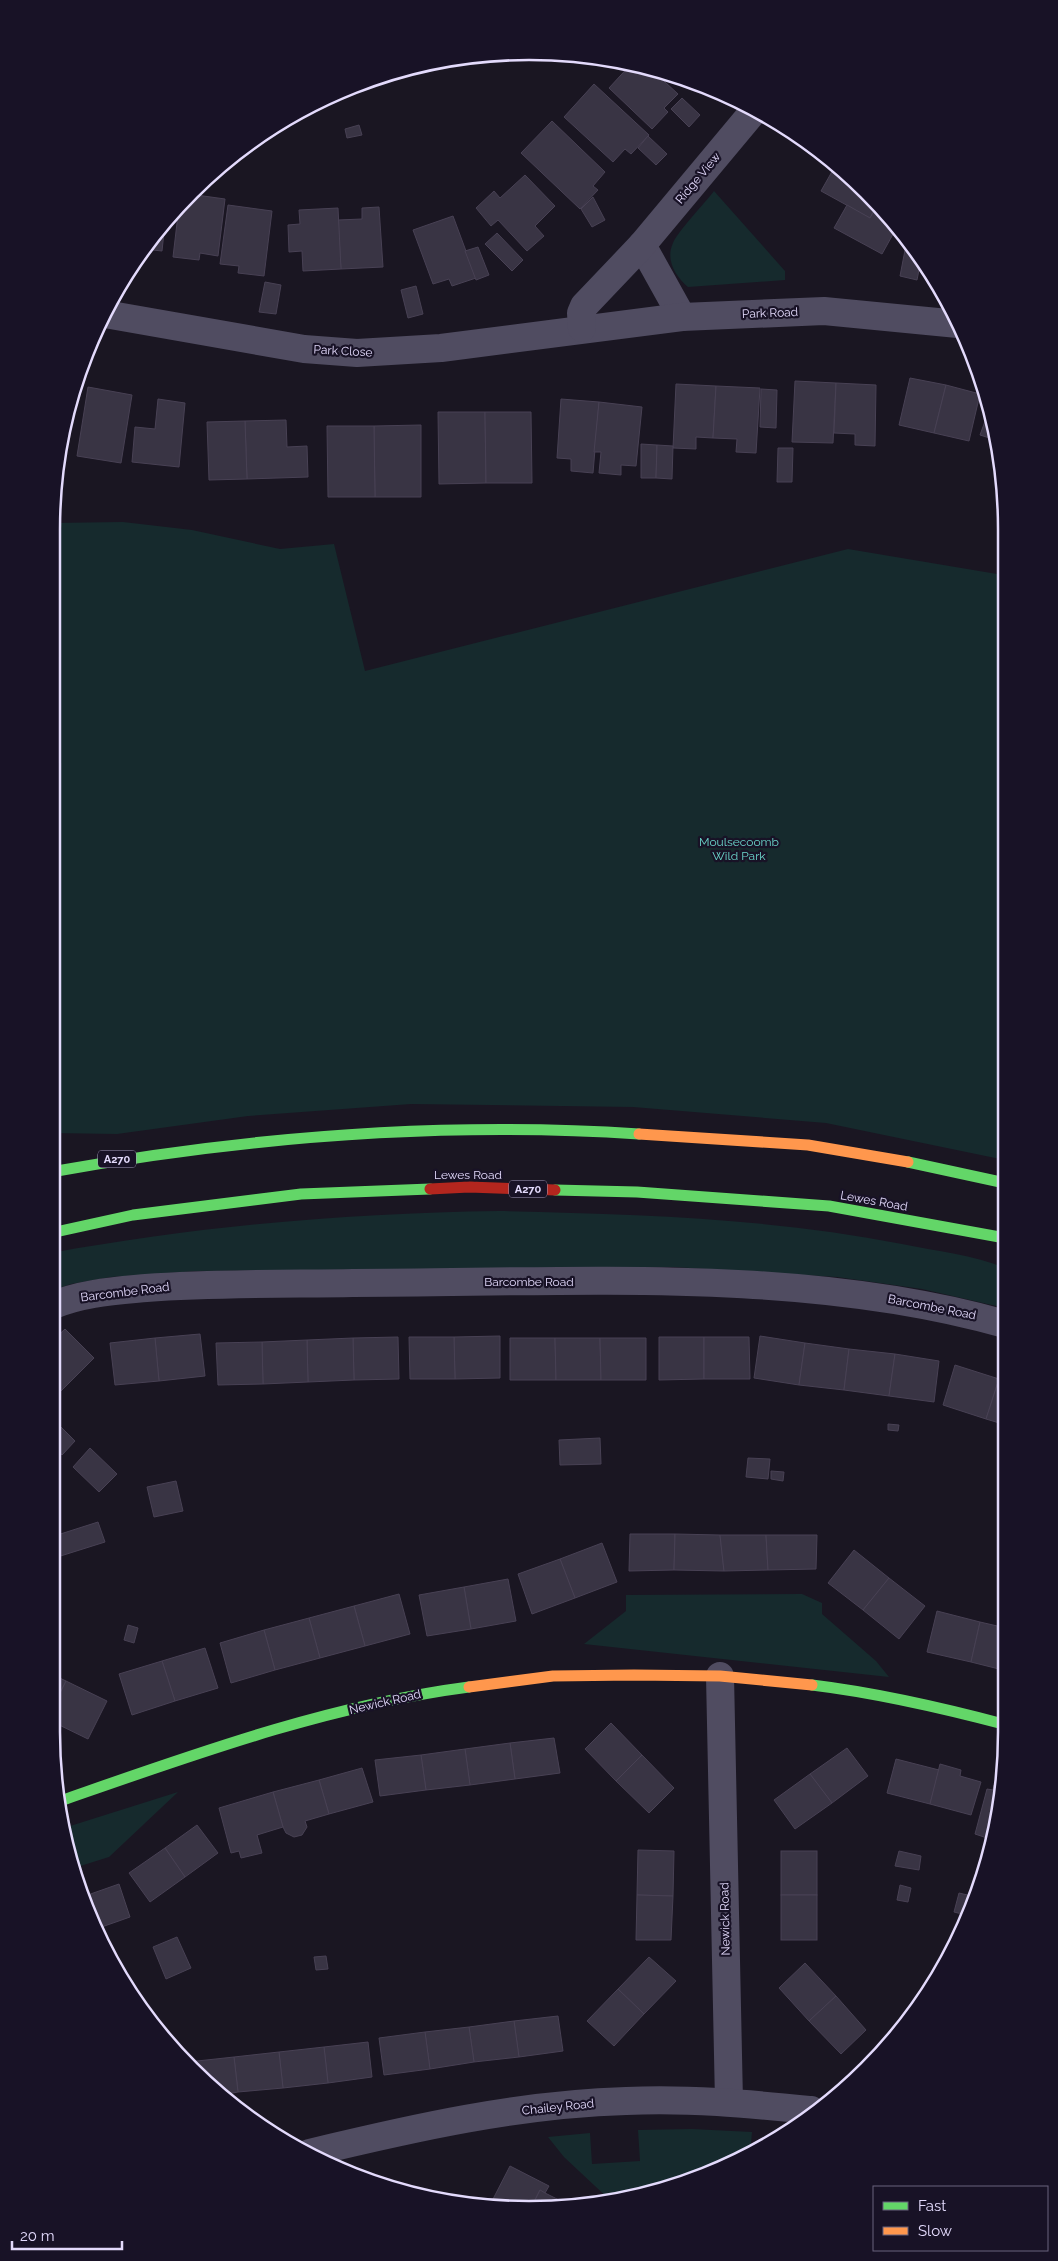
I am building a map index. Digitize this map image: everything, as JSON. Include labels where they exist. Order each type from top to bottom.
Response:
[{"type":"main road","name":"A270","points":[[60,1170],[184,1148],[295,1136],[471,1130],[641,1133],[840,1149],[998,1182]]},
{"type":"main road","name":"Lewes Road","points":[[60,1232],[134,1216],[300,1194],[469,1187],[637,1192],[828,1206],[998,1237]]},
{"type":"main road","name":"Newick Road","points":[[65,1799],[229,1742],[412,1694],[553,1676],[720,1676],[852,1690],[943,1708],[998,1723]]},
{"type":"street","name":"Ridge View","points":[[582,328],[581,313],[584,306],[642,245],[750,116]]},
{"type":"street","points":[[642,245],[682,316]]},
{"type":"street","name":"Park Road","points":[[582,328],[682,316],[824,311],[951,323]]},
{"type":"street","name":"Park Close","points":[[112,315],[304,349],[357,353],[441,348],[582,328]]},
{"type":"street","name":"Barcombe Road","points":[[60,1302],[113,1291],[208,1283],[710,1283],[881,1297],[956,1310],[998,1322]]},
{"type":"street","name":"Newick Road","points":[[720,1676],[729,2102]]},
{"type":"street","name":"Chailey Road","points":[[318,2151],[398,2132],[533,2108],[626,2101],[729,2102],[807,2110]]},
{"type":"green space","points":[[714,191],[785,271],[785,280],[688,287],[679,278],[671,262],[670,256],[673,243],[686,224]]},
{"type":"green space","name":"Moulsecoomb Wild Park","points":[[123,522],[192,530],[280,549],[334,544],[365,671],[848,549],[998,574],[998,1159],[826,1123],[633,1107],[411,1104],[248,1116],[117,1134],[60,1133],[60,523]]},
{"type":"green space","points":[[499,1211],[651,1216],[752,1223],[852,1235],[955,1254],[998,1266],[998,1306],[922,1289],[837,1277],[674,1267],[197,1271],[111,1277],[60,1288],[60,1252],[218,1228],[330,1218]]},
{"type":"green space","points":[[802,1594],[822,1603],[822,1614],[876,1661],[889,1677],[584,1644],[626,1611],[626,1595]]},
{"type":"green space","points":[[178,1792],[109,1857],[80,1866],[70,1826]]},
{"type":"green space","points":[[692,2129],[752,2132],[751,2145],[708,2165],[650,2185],[604,2195],[564,2157],[548,2137],[590,2133],[592,2164],[640,2161],[638,2130]]},
{"type":"building","points":[[625,70],[663,80],[678,94],[664,108],[668,112],[652,129],[609,88]]},
{"type":"building","points":[[594,84],[649,135],[631,154],[625,149],[613,162],[564,117]]},
{"type":"building","points":[[682,98],[700,115],[689,127],[671,109]]},
{"type":"building","points":[[552,121],[605,172],[593,186],[598,190],[580,209],[521,153]]},
{"type":"building","points":[[359,125],[362,135],[347,138],[345,129]]},
{"type":"building","points":[[648,136],[667,154],[656,165],[638,148]]},
{"type":"building","points":[[832,171],[874,211],[870,218],[821,191]]},
{"type":"building","points":[[525,175],[555,206],[535,226],[544,236],[527,251],[498,220],[491,226],[476,208],[494,191],[500,198]]},
{"type":"building","points":[[199,195],[225,199],[218,256],[200,253],[199,260],[173,257],[178,218]]},
{"type":"building","points":[[593,197],[605,220],[592,227],[581,209]]},
{"type":"building","points":[[228,205],[272,211],[264,276],[238,273],[239,266],[220,264]]},
{"type":"building","points":[[847,205],[870,218],[874,211],[893,234],[882,254],[834,228]]},
{"type":"building","points":[[379,207],[383,267],[341,269],[338,220],[362,219],[362,208]]},
{"type":"building","points":[[338,208],[341,269],[303,271],[302,251],[289,252],[288,225],[300,224],[299,210]]},
{"type":"building","points":[[453,216],[476,278],[452,286],[449,279],[433,284],[413,230]]},
{"type":"building","points":[[497,233],[523,260],[512,271],[485,244]]},
{"type":"building","points":[[164,235],[162,251],[152,250]]},
{"type":"building","points":[[478,247],[489,275],[476,280],[465,251]]},
{"type":"building","points":[[905,249],[919,268],[917,280],[900,276]]},
{"type":"building","points":[[265,282],[281,285],[276,314],[259,312]]},
{"type":"building","points":[[416,286],[423,314],[408,318],[401,290]]},
{"type":"building","points":[[910,378],[946,385],[934,433],[899,425]]},
{"type":"building","points":[[795,381],[836,383],[833,443],[792,442]]},
{"type":"building","points":[[836,383],[876,385],[875,446],[855,445],[855,434],[834,433]]},
{"type":"building","points":[[676,384],[716,386],[713,438],[696,437],[696,449],[673,448]]},
{"type":"building","points":[[946,385],[978,393],[979,398],[969,441],[934,433]]},
{"type":"building","points":[[716,386],[760,388],[756,453],[736,452],[737,439],[713,438]]},
{"type":"building","points":[[88,387],[132,395],[121,463],[77,456]]},
{"type":"building","points":[[761,389],[777,390],[776,428],[760,427]]},
{"type":"building","points":[[158,399],[185,403],[179,467],[132,462],[135,427],[155,429]]},
{"type":"building","points":[[561,399],[599,402],[593,473],[571,471],[571,459],[557,458]]},
{"type":"building","points":[[599,402],[642,407],[636,466],[621,465],[621,475],[599,473],[601,452],[594,452]]},
{"type":"building","points":[[438,412],[485,412],[486,483],[439,484]]},
{"type":"building","points":[[485,412],[531,412],[532,483],[486,483]]},
{"type":"building","points":[[286,420],[287,447],[307,446],[308,477],[247,479],[245,421]]},
{"type":"building","points":[[245,421],[247,479],[209,480],[207,422]]},
{"type":"building","points":[[985,421],[989,438],[980,435]]},
{"type":"building","points":[[421,425],[421,497],[375,497],[374,426]]},
{"type":"building","points":[[327,426],[374,426],[375,497],[328,497]]},
{"type":"building","points":[[641,444],[657,445],[656,478],[641,478]]},
{"type":"building","points":[[657,445],[673,446],[672,479],[656,478]]},
{"type":"building","points":[[778,448],[793,448],[792,482],[777,482]]},
{"type":"building","points":[[65,1329],[94,1358],[60,1392],[60,1334]]},
{"type":"building","points":[[200,1334],[205,1376],[159,1381],[155,1338]]},
{"type":"building","points":[[500,1336],[500,1378],[455,1379],[454,1337]]},
{"type":"building","points":[[760,1336],[805,1343],[799,1385],[754,1378]]},
{"type":"building","points":[[398,1337],[399,1379],[354,1380],[353,1338]]},
{"type":"building","points":[[409,1337],[454,1337],[455,1379],[410,1379]]},
{"type":"building","points":[[659,1337],[704,1337],[704,1379],[659,1380]]},
{"type":"building","points":[[704,1337],[749,1337],[750,1379],[704,1379]]},
{"type":"building","points":[[155,1338],[159,1381],[115,1385],[110,1343]]},
{"type":"building","points":[[353,1338],[354,1380],[308,1382],[307,1340]]},
{"type":"building","points":[[510,1338],[555,1338],[556,1380],[510,1380]]},
{"type":"building","points":[[555,1338],[600,1338],[601,1380],[556,1380]]},
{"type":"building","points":[[600,1338],[646,1338],[646,1380],[601,1380]]},
{"type":"building","points":[[307,1340],[308,1382],[263,1384],[262,1342]]},
{"type":"building","points":[[262,1342],[263,1384],[218,1385],[216,1343]]},
{"type":"building","points":[[805,1343],[849,1349],[844,1390],[799,1385]]},
{"type":"building","points":[[849,1349],[895,1354],[889,1396],[844,1390]]},
{"type":"building","points":[[895,1354],[939,1361],[934,1402],[889,1396]]},
{"type":"building","points":[[955,1365],[998,1379],[986,1419],[943,1405]]},
{"type":"building","points":[[998,1382],[998,1423],[986,1419]]},
{"type":"building","points":[[888,1424],[899,1425],[898,1431],[888,1430]]},
{"type":"building","points":[[60,1428],[75,1441],[62,1455],[60,1453]]},
{"type":"building","points":[[600,1438],[601,1464],[560,1465],[559,1440]]},
{"type":"building","points":[[90,1448],[117,1474],[99,1492],[73,1467]]},
{"type":"building","points":[[748,1458],[770,1459],[768,1479],[746,1477]]},
{"type":"building","points":[[771,1471],[784,1472],[783,1481],[771,1479]]},
{"type":"building","points":[[176,1481],[183,1511],[154,1517],[147,1487]]},
{"type":"building","points":[[98,1522],[105,1542],[60,1556],[60,1534]]},
{"type":"building","points":[[630,1534],[675,1534],[674,1570],[629,1571]]},
{"type":"building","points":[[675,1534],[720,1535],[724,1571],[674,1570]]},
{"type":"building","points":[[720,1535],[766,1535],[768,1570],[724,1571]]},
{"type":"building","points":[[766,1535],[817,1535],[816,1569],[768,1570]]},
{"type":"building","points":[[602,1543],[617,1582],[575,1598],[560,1559]]},
{"type":"building","points":[[854,1550],[889,1578],[863,1610],[828,1583]]},
{"type":"building","points":[[560,1559],[575,1598],[532,1614],[518,1574]]},
{"type":"building","points":[[889,1578],[925,1606],[899,1639],[863,1610]]},
{"type":"building","points":[[508,1579],[516,1621],[471,1629],[464,1587]]},
{"type":"building","points":[[464,1587],[471,1629],[427,1636],[419,1595]]},
{"type":"building","points":[[399,1594],[410,1634],[365,1646],[354,1606]]},
{"type":"building","points":[[354,1606],[365,1646],[320,1658],[309,1618]]},
{"type":"building","points":[[937,1611],[980,1622],[971,1662],[927,1652]]},
{"type":"building","points":[[309,1618],[320,1658],[275,1670],[264,1630]]},
{"type":"building","points":[[980,1622],[998,1626],[998,1669],[971,1662]]},
{"type":"building","points":[[128,1625],[138,1628],[134,1643],[124,1640]]},
{"type":"building","points":[[264,1630],[275,1670],[231,1683],[220,1643]]},
{"type":"building","points":[[205,1648],[218,1688],[175,1701],[162,1661]]},
{"type":"building","points":[[162,1661],[175,1701],[132,1715],[119,1674]]},
{"type":"building","points":[[60,1678],[66,1681],[60,1693]]},
{"type":"building","points":[[66,1681],[107,1701],[88,1739],[60,1725],[60,1693]]},
{"type":"building","points":[[611,1723],[642,1755],[616,1781],[585,1749]]},
{"type":"building","points":[[554,1738],[560,1773],[515,1779],[510,1743]]},
{"type":"building","points":[[510,1743],[515,1779],[470,1785],[465,1749]]},
{"type":"building","points":[[847,1748],[868,1776],[832,1803],[810,1774]]},
{"type":"building","points":[[465,1749],[470,1785],[426,1790],[421,1755]]},
{"type":"building","points":[[421,1755],[426,1790],[380,1796],[375,1760]]},
{"type":"building","points":[[642,1755],[674,1788],[649,1813],[616,1781]]},
{"type":"building","points":[[896,1759],[939,1770],[930,1804],[887,1793]]},
{"type":"building","points":[[940,1764],[961,1770],[960,1776],[981,1782],[971,1815],[930,1804]]},
{"type":"building","points":[[362,1768],[373,1802],[329,1814],[319,1780]]},
{"type":"building","points":[[810,1774],[832,1803],[795,1829],[774,1800]]},
{"type":"building","points":[[319,1780],[329,1814],[305,1821],[307,1827],[302,1835],[294,1837],[286,1833],[273,1792]]},
{"type":"building","points":[[994,1785],[986,1838],[975,1834],[987,1789],[993,1790]]},
{"type":"building","points":[[273,1792],[283,1827],[257,1835],[262,1853],[241,1858],[239,1851],[231,1853],[219,1808]]},
{"type":"building","points":[[197,1825],[218,1853],[185,1877],[165,1848]]},
{"type":"building","points":[[165,1848],[185,1877],[150,1902],[129,1873]]},
{"type":"building","points":[[638,1850],[674,1851],[673,1896],[637,1895]]},
{"type":"building","points":[[781,1851],[817,1851],[817,1895],[781,1895]]},
{"type":"building","points":[[899,1851],[921,1856],[919,1870],[895,1866]]},
{"type":"building","points":[[119,1884],[130,1917],[103,1927],[89,1894]]},
{"type":"building","points":[[900,1885],[911,1888],[908,1902],[897,1900]]},
{"type":"building","points":[[959,1893],[968,1895],[961,1914],[954,1912]]},
{"type":"building","points":[[637,1895],[673,1896],[671,1940],[636,1940]]},
{"type":"building","points":[[781,1895],[817,1895],[817,1940],[781,1940]]},
{"type":"building","points":[[177,1937],[191,1968],[166,1979],[153,1947]]},
{"type":"building","points":[[326,1956],[328,1969],[316,1970],[314,1957]]},
{"type":"building","points":[[649,1957],[676,1981],[644,2014],[618,1989]]},
{"type":"building","points":[[805,1963],[836,1996],[809,2021],[779,1988]]},
{"type":"building","points":[[618,1989],[644,2014],[614,2046],[587,2021]]},
{"type":"building","points":[[836,1996],[866,2030],[841,2054],[809,2021]]},
{"type":"building","points":[[558,2016],[563,2051],[519,2057],[514,2021]]},
{"type":"building","points":[[514,2021],[519,2057],[474,2062],[469,2027]]},
{"type":"building","points":[[469,2027],[474,2062],[430,2069],[425,2032]]},
{"type":"building","points":[[425,2032],[430,2069],[384,2075],[379,2038]]},
{"type":"building","points":[[368,2042],[372,2077],[328,2083],[324,2047]]},
{"type":"building","points":[[324,2047],[328,2083],[283,2088],[279,2052]]},
{"type":"building","points":[[279,2052],[283,2088],[238,2092],[234,2057]]},
{"type":"building","points":[[234,2057],[238,2092],[230,2093],[195,2061]]},
{"type":"building","points":[[510,2166],[549,2186],[545,2193],[540,2190],[535,2201],[493,2199]]},
{"type":"building","points":[[540,2190],[559,2200],[535,2201]]},
{"type":"traffic: fast","points":[[60,1171],[197,1149],[344,1135],[491,1130],[565,1130],[639,1134]]},
{"type":"traffic: fast","points":[[908,1162],[998,1181]]},
{"type":"traffic: fast","points":[[60,1231],[133,1215],[301,1194],[430,1189]]},
{"type":"traffic: fast","points":[[555,1190],[637,1192],[829,1206],[998,1237]]},
{"type":"traffic: fast","points":[[812,1685],[861,1692],[998,1723]]},
{"type":"traffic: fast","points":[[65,1799],[263,1733],[365,1706],[469,1687]]},
{"type":"traffic: slow","points":[[639,1134],[808,1145],[908,1162]]},
{"type":"traffic: slow","points":[[469,1687],[553,1676],[634,1675],[720,1676],[812,1685]]},
{"type":"traffic: jam","points":[[430,1189],[469,1187],[555,1190]]}]
